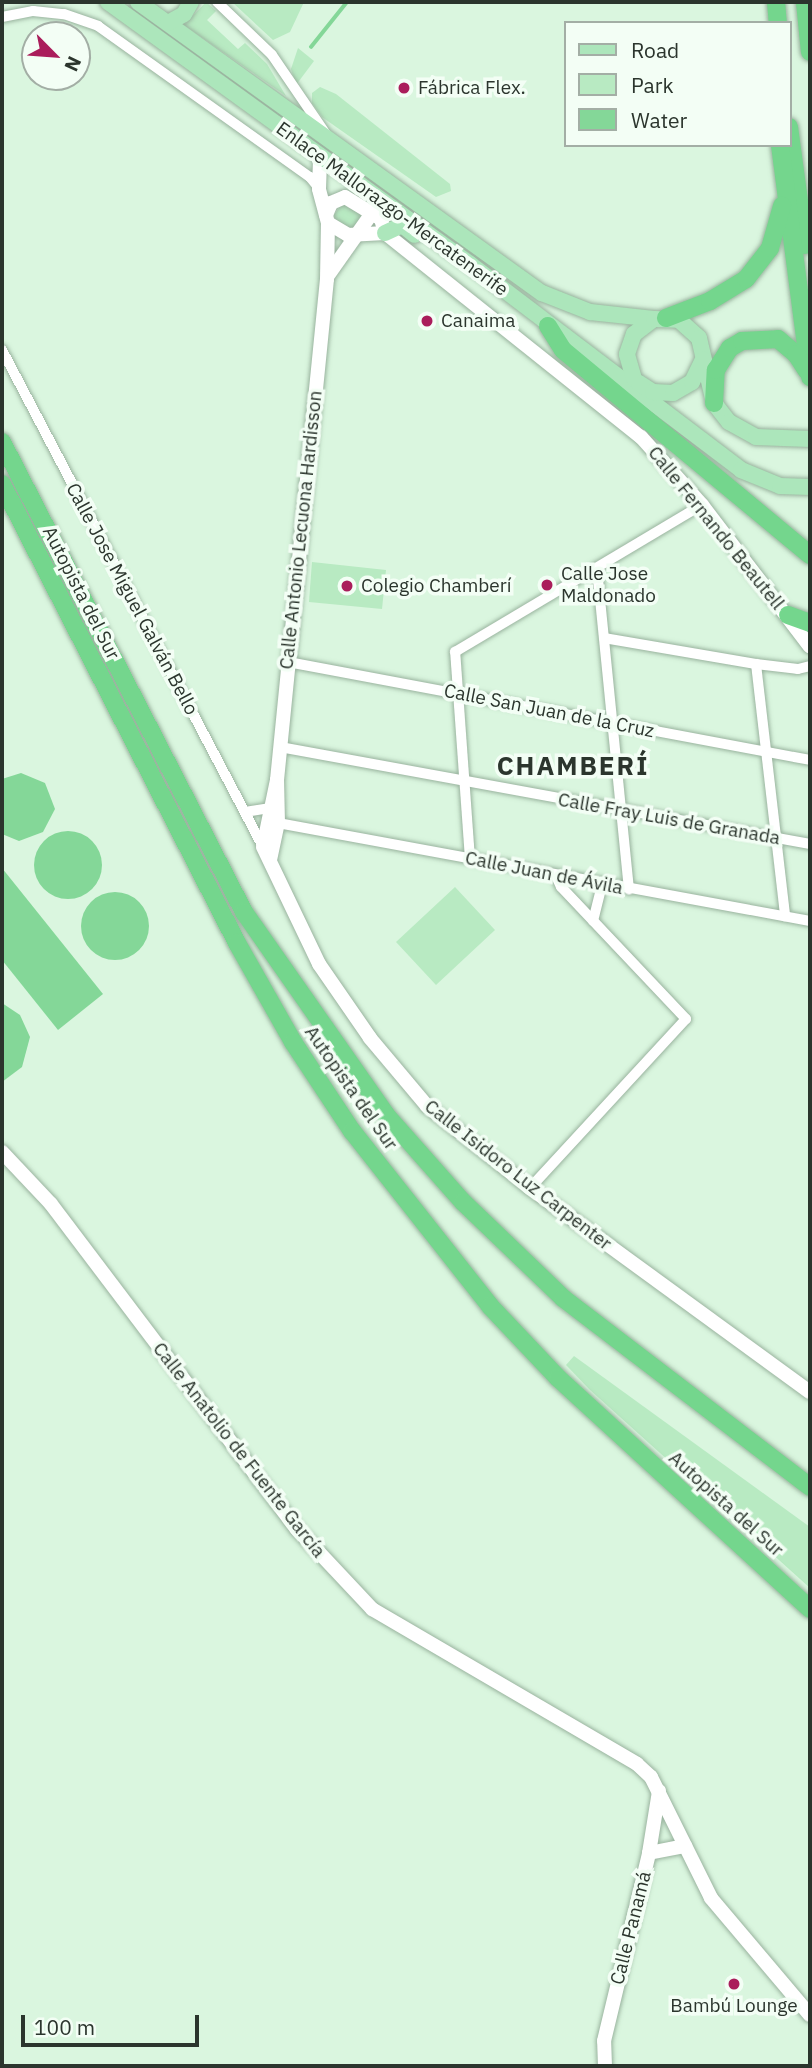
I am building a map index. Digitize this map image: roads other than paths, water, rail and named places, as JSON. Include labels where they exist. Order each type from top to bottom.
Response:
[{"type":"highway","points":[[776,2],[778,21]]},
{"type":"highway","points":[[805,2],[810,52]]},
{"type":"highway","points":[[791,142],[810,288]]},
{"type":"highway","points":[[780,147],[810,377]]},
{"type":"highway","points":[[660,318],[731,290],[759,266],[779,224],[785,185]]},
{"type":"highway","points":[[548,326],[563,351],[810,555]]},
{"type":"highway","points":[[714,403],[716,370],[723,358],[742,341],[755,337],[785,344],[810,377]]},
{"type":"highway","name":"Autopista del Sur","points":[[2,442],[244,912],[386,1115],[463,1202],[564,1298],[618,1344],[810,1487]]},
{"type":"highway","name":"Autopista del Sur","points":[[2,485],[237,943],[293,1042],[352,1131],[490,1306],[550,1369],[810,1609]]},
{"type":"highway","points":[[788,615],[810,623]]},
{"type":"main road","name":"Enlace Mallorazgo-Mercatenerife","points":[[108,2],[470,264],[548,326],[741,470],[780,486],[807,487]]},
{"type":"main road","name":"Enlace Mallorazgo-Mercatenerife","points":[[138,2],[542,293],[590,312],[660,318]]},
{"type":"main road","points":[[168,23],[184,14],[191,2]]},
{"type":"main road","points":[[385,233],[402,225],[444,257],[470,264]]},
{"type":"main road","points":[[634,379],[627,363],[629,343],[641,326],[660,318],[691,328],[698,338],[714,403],[743,432],[776,441],[810,439]]},
{"type":"main road","points":[[548,326],[576,335],[653,392],[674,419]]},
{"type":"main road","points":[[653,392],[683,389],[696,376],[703,359]]},
{"type":"street","points":[[217,2],[272,55],[328,137]]},
{"type":"street","points":[[2,17],[33,11],[64,14],[123,41],[310,177],[319,189]]},
{"type":"street","name":"Calle Antonio Lecuona Hardisson","points":[[267,854],[278,823],[277,780],[327,279],[327,219],[319,189],[320,155]]},
{"type":"street","points":[[327,279],[359,235],[372,213],[345,197],[331,203],[327,219],[348,234],[359,235],[385,233]]},
{"type":"street","name":"Calle Fernando Beautell","points":[[372,213],[385,223],[385,233],[641,437],[702,505],[810,647]]},
{"type":"street","name":"Calle Jose Miguel Galván Bello","points":[[2,350],[267,854]]},
{"type":"street","points":[[470,859],[455,652],[702,505]]},
{"type":"street","points":[[597,569],[629,889]]},
{"type":"street","points":[[604,638],[756,664],[798,669],[810,666]]},
{"type":"street","name":"Calle San Juan de la Cruz","points":[[288,662],[810,760]]},
{"type":"street","points":[[756,664],[785,916]]},
{"type":"street","name":"Calle Fray Luis de Granada","points":[[280,747],[622,812],[810,844]]},
{"type":"street","name":"Calle Antonio Lecuona Hardisson","points":[[267,854],[271,808],[277,780]]},
{"type":"street","points":[[245,812],[271,808]]},
{"type":"street","name":"Calle Juan de Ávila","points":[[278,823],[810,921]]},
{"type":"street","name":"Calle Isidoro Luz Carpenter","points":[[267,854],[318,964],[370,1038],[427,1106],[530,1188],[810,1392]]},
{"type":"street","points":[[530,1188],[686,1019],[593,921],[556,876]]},
{"type":"street","points":[[593,921],[601,884]]},
{"type":"street","name":"Calle Anatolio de Fuente García","points":[[2,1152],[51,1204],[297,1529],[372,1609],[638,1764],[659,1791],[711,1898],[810,2015]]},
{"type":"street","name":"Calle Panamá","points":[[605,2066],[604,2041],[649,1853],[659,1791]]},
{"type":"street","points":[[649,1853],[685,1846]]},
{"type":"water","points":[[21,773],[45,783],[55,809],[43,832],[19,841],[2,834],[2,779]]},
{"type":"water","points":[[68,831],[81,834],[92,841],[99,852],[102,865],[99,878],[92,889],[81,896],[68,899],[55,896],[44,889],[37,878],[34,865],[37,852],[44,841],[55,834]]},
{"type":"water","points":[[2,868],[103,994],[58,1030],[2,960]]},
{"type":"water","points":[[115,892],[128,895],[139,902],[146,913],[149,926],[146,939],[139,950],[128,957],[115,960],[102,957],[91,950],[84,939],[81,926],[84,913],[91,902],[102,895]]},
{"type":"water","points":[[2,1003],[20,1015],[30,1037],[22,1067],[2,1082]]},
{"type":"waterway","points":[[311,47],[347,2]]},
{"type":"place","name":"Fábrica Flex.","points":[[404,88]]},
{"type":"place","name":"Canaima","points":[[427,321]]},
{"type":"place","name":"Calle Jose Maldonado","points":[[547,585]]},
{"type":"place","name":"Colegio Chamberí","points":[[347,586]]},
{"type":"place","name":"Bambú Lounge","points":[[734,1984]]},
{"type":"district","name":"CHAMBERÍ","points":[[573,766]]}]
